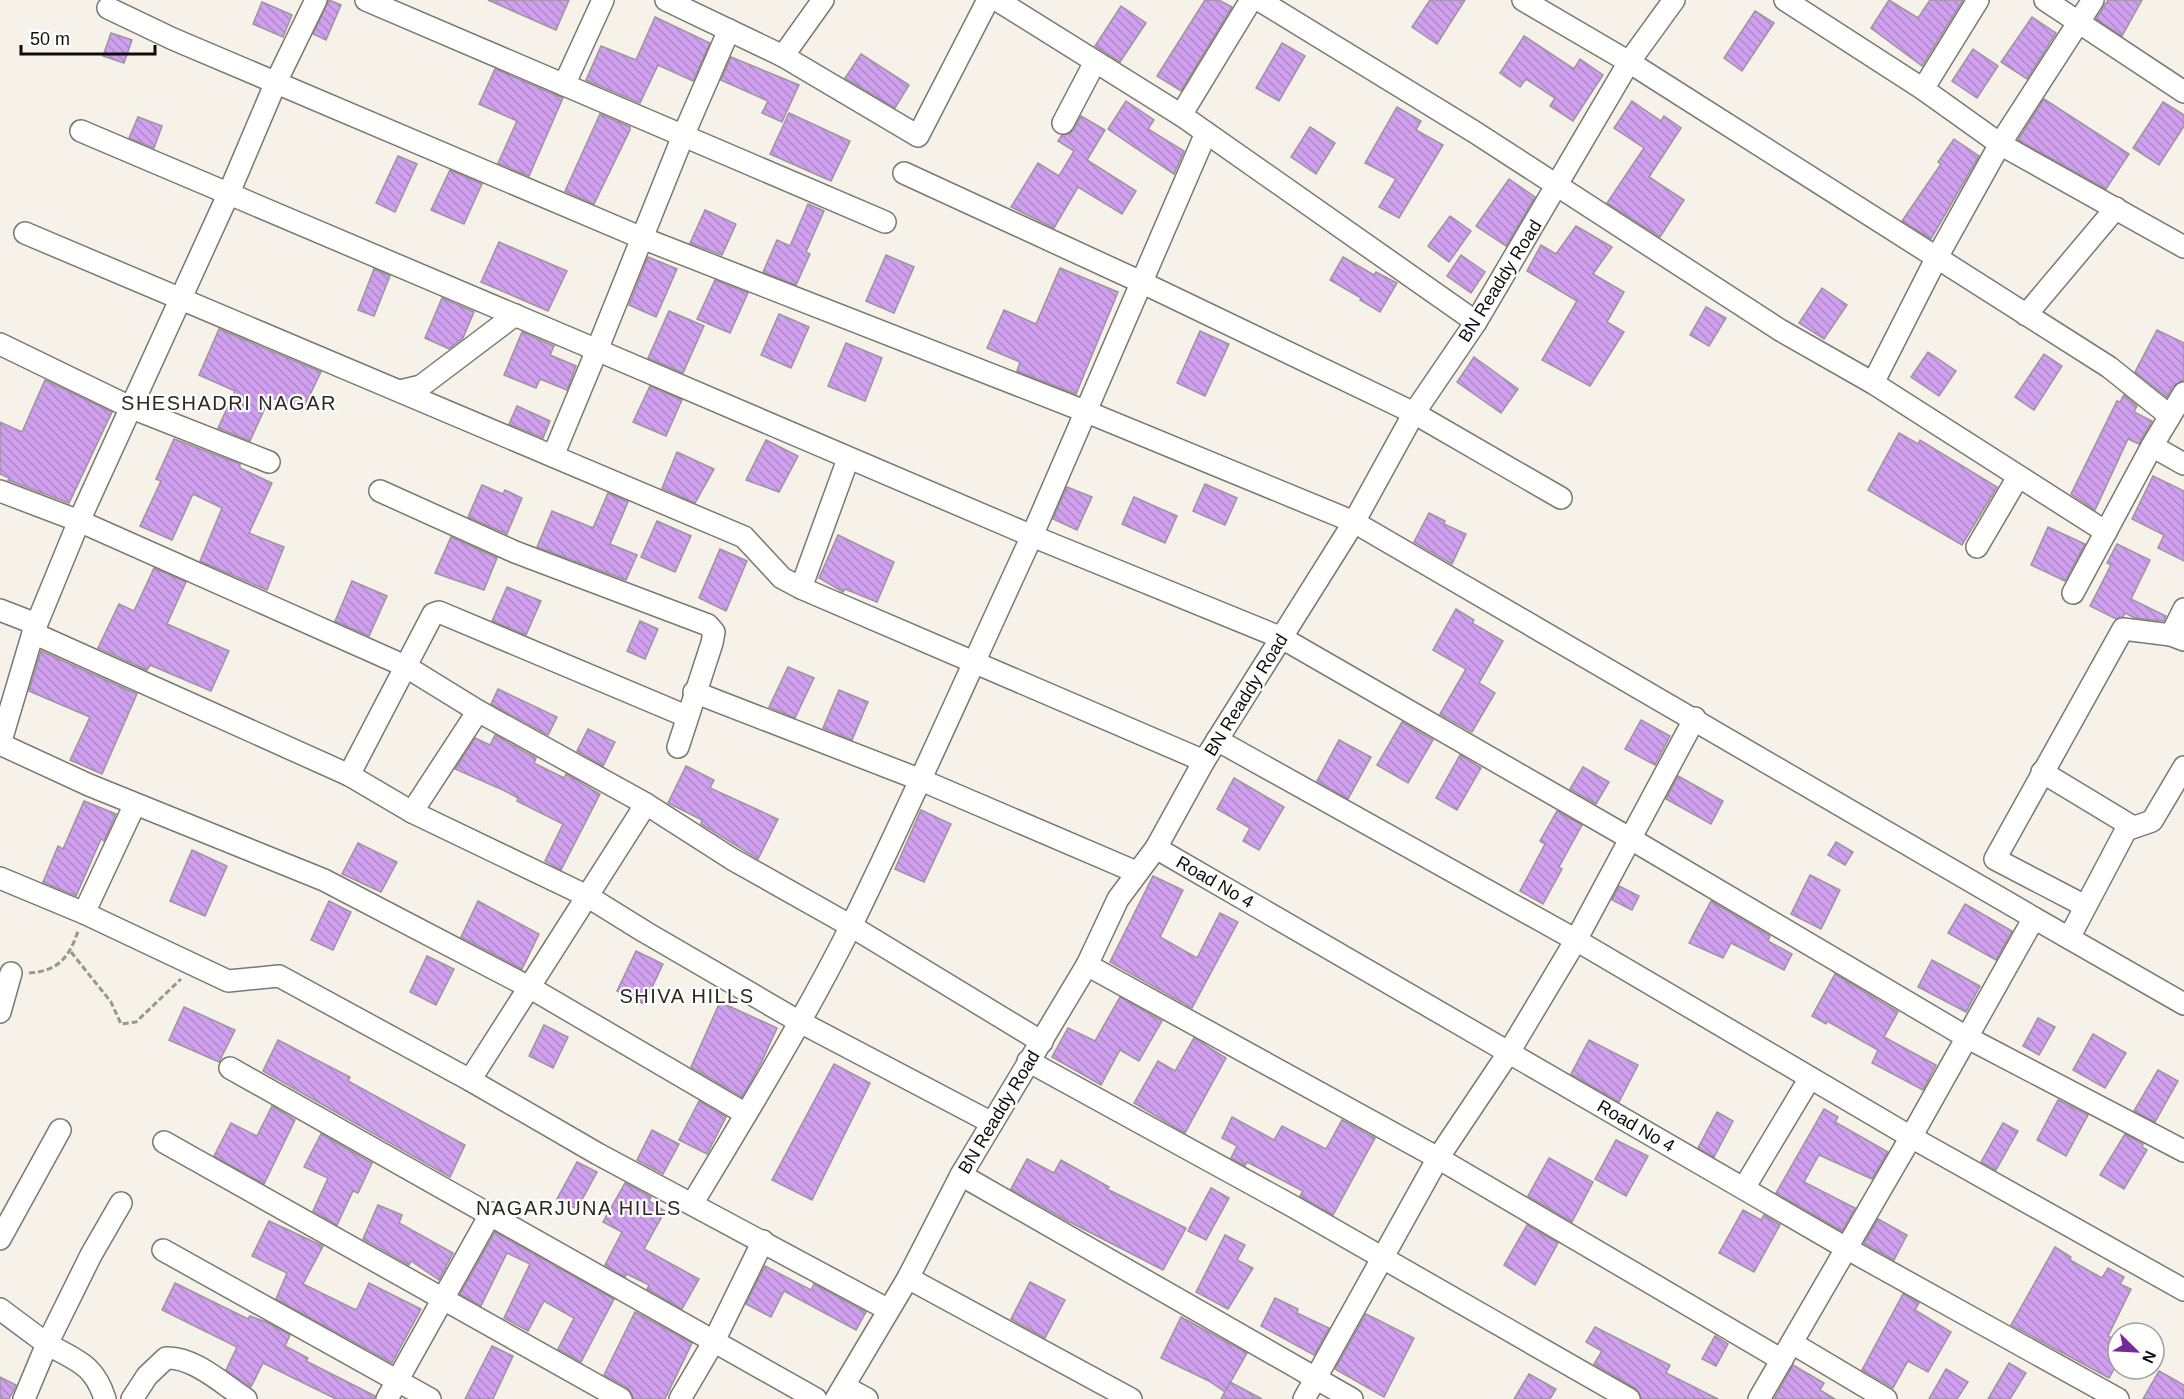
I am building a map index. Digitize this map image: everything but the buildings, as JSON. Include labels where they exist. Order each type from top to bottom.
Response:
[{"type":"street","points":[[316,0],[276,82],[182,299],[79,521],[34,628],[0,744],[135,804],[324,880],[529,987],[746,1114]]},
{"type":"street","points":[[366,0],[885,222]]},
{"type":"street","points":[[564,85],[603,0]]},
{"type":"street","points":[[666,0],[783,56],[918,136],[988,0]]},
{"type":"street","points":[[783,56],[823,0]]},
{"type":"street","points":[[997,0],[1181,115],[1476,322]]},
{"type":"street","points":[[1181,115],[1251,0]]},
{"type":"street","points":[[1259,0],[1473,131],[1557,188],[1650,244],[1780,330],[1873,383],[2106,532]]},
{"type":"street","points":[[1523,0],[1629,62],[1935,259],[2109,367],[2170,416]]},
{"type":"street","name":"BN Readdy Road","points":[[840,1393],[887,1309],[908,1278],[961,1175],[1087,965],[1118,899],[1156,848],[1204,761],[1353,522],[1414,413],[1476,322],[1557,188],[1629,62],[1674,0]]},
{"type":"street","points":[[1785,0],[1923,89],[2000,144],[2184,246]]},
{"type":"street","points":[[1923,89],[1978,0]]},
{"type":"street","points":[[2046,0],[2184,92]]},
{"type":"street","points":[[1873,383],[1935,259],[2000,144],[2093,0]]},
{"type":"street","points":[[108,8],[173,39],[642,238],[1087,412],[1353,522],[1695,718],[2184,1004]]},
{"type":"street","points":[[554,456],[683,136],[729,30]]},
{"type":"street","points":[[1063,123],[1095,62]]},
{"type":"street","points":[[81,131],[848,459],[1282,638],[1631,839],[1968,1038],[2184,1151]]},
{"type":"street","points":[[692,1204],[746,1114],[851,926],[921,780],[1032,536],[1206,133]]},
{"type":"street","points":[[904,173],[1143,283],[1414,413],[1561,498]]},
{"type":"street","points":[[2025,315],[2116,208]]},
{"type":"street","points":[[25,233],[744,537],[782,578],[801,588],[1204,761]]},
{"type":"street","points":[[400,391],[421,386],[514,315]]},
{"type":"street","points":[[0,344],[132,408],[269,462]]},
{"type":"street","points":[[2073,593],[2152,446],[2184,393]]},
{"type":"street","points":[[2152,446],[2184,464]]},
{"type":"street","points":[[801,588],[848,459]]},
{"type":"street","points":[[1977,547],[2018,477]]},
{"type":"street","points":[[380,490],[515,552],[708,625],[714,632],[712,643],[694,692],[678,747]]},
{"type":"street","points":[[0,491],[79,521],[405,666],[478,711],[646,804],[732,859],[851,926],[1042,1042]]},
{"type":"street","points":[[0,610],[349,775],[412,812],[587,896],[798,1021],[992,1123]]},
{"type":"street","points":[[349,775],[433,615],[439,612],[686,717]]},
{"type":"street","points":[[2085,906],[1995,859],[2123,629],[2179,626]]},
{"type":"street","points":[[694,692],[921,780],[1136,873]]},
{"type":"street","points":[[412,812],[478,711]]},
{"type":"street","points":[[1304,1399],[1438,1158],[1509,1052],[1576,940],[1695,718]]},
{"type":"street","points":[[1217,740],[1576,940],[1911,1137],[2184,1290]]},
{"type":"street","points":[[2069,938],[2126,830],[2152,821],[2184,767]]},
{"type":"street","points":[[2042,772],[2133,827]]},
{"type":"street","points":[[84,913],[135,804]]},
{"type":"street","points":[[470,1080],[646,804]]},
{"type":"street","name":"Road No 4","points":[[1156,848],[1846,1248],[2118,1399]]},
{"type":"street","points":[[0,878],[84,913],[228,981],[279,976],[887,1309]]},
{"type":"street","points":[[1759,1399],[1968,1038],[2034,918]]},
{"type":"street","points":[[1087,965],[1787,1352],[1886,1399]]},
{"type":"street","points":[[0,1012],[11,974]]},
{"type":"street","points":[[1028,1061],[1383,1258],[1629,1399]]},
{"type":"street","points":[[230,1068],[491,1213],[816,1399]]},
{"type":"street","points":[[1744,1188],[1810,1078]]},
{"type":"street","points":[[0,1239],[60,1130]]},
{"type":"street","points":[[164,1142],[621,1399]]},
{"type":"street","points":[[961,1175],[1352,1399]]},
{"type":"street","points":[[24,1399],[47,1344],[91,1255],[121,1203]]},
{"type":"street","points":[[387,1399],[491,1213]]},
{"type":"street","points":[[680,1399],[714,1341],[764,1241]]},
{"type":"street","points":[[163,1250],[430,1399]]},
{"type":"street","points":[[908,1278],[1131,1399]]},
{"type":"street","points":[[0,1309],[47,1344],[90,1369],[99,1380],[105,1399]]},
{"type":"street","points":[[132,1399],[147,1376],[166,1358],[175,1357],[189,1363],[246,1399]]},
{"type":"street","points":[[840,1393],[867,1399]]},
{"type":"path","points":[[48,972],[72,952],[84,913]]},
{"type":"path","points":[[72,952],[111,1002],[121,1024],[136,1022],[195,965]]},
{"type":"district","name":"SHESHADRI NAGAR","points":[[229,403]]},
{"type":"district","name":"SHIVA HILLS","points":[[687,996]]},
{"type":"district","name":"NAGARJUNA HILLS","points":[[579,1208]]}]
